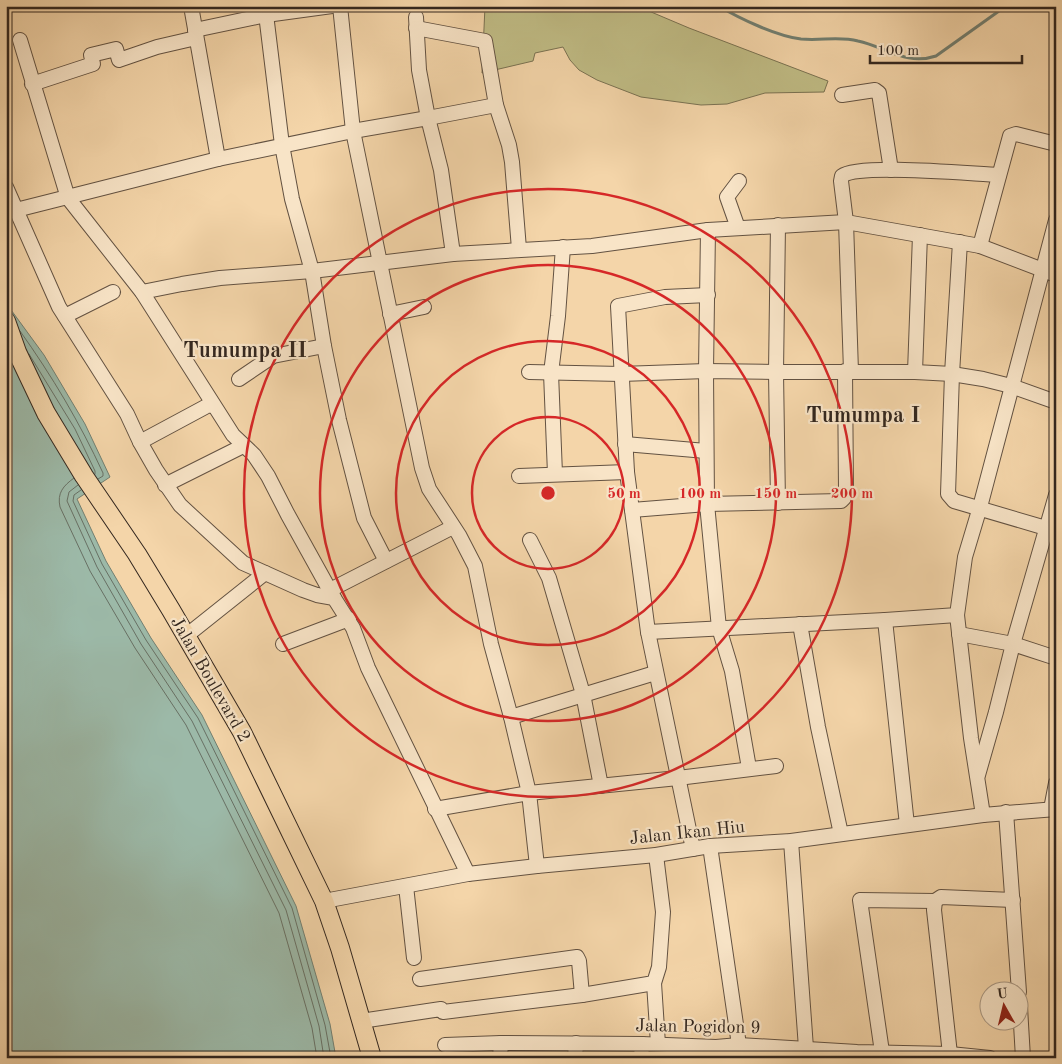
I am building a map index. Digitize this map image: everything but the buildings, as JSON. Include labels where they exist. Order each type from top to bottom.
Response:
[{"type":"main road","name":"Jalan Boulevard 2","points":[[6,322],[17,352],[46,412],[84,476],[137,554],[242,732],[324,901],[340,948],[372,1058]]},
{"type":"street","points":[[191,6],[218,159]]},
{"type":"street","points":[[32,84],[93,64],[90,55],[106,50],[116,49],[119,60],[265,11],[332,6]]},
{"type":"street","points":[[340,6],[353,131],[422,468],[429,489],[453,527],[474,566],[491,644],[511,716],[529,793],[537,866]]},
{"type":"street","points":[[265,11],[282,146],[292,199],[312,271],[324,346],[339,420],[364,518],[386,561]]},
{"type":"street","points":[[453,254],[441,170],[428,118],[419,70],[416,22],[484,40],[496,105],[511,153],[519,249]]},
{"type":"street","points":[[20,40],[68,198],[142,292],[213,406],[233,435],[254,455],[268,476],[332,594],[349,619],[368,668],[468,874]]},
{"type":"street","points":[[842,94],[875,90],[879,93],[891,170]]},
{"type":"street","points":[[16,210],[218,159],[353,131],[496,105]]},
{"type":"street","points":[[980,246],[1009,137],[1016,134],[1056,144]]},
{"type":"street","points":[[632,510],[707,504],[832,502],[844,498],[846,490],[848,371],[846,222],[842,176],[854,172],[891,170],[999,175]]},
{"type":"street","points":[[738,228],[727,197],[739,181]]},
{"type":"street","points":[[6,187],[38,262],[65,316],[127,414],[140,442],[166,485],[180,505],[242,564],[312,594],[332,594],[386,561],[453,527]]},
{"type":"street","points":[[983,815],[971,738],[959,634],[958,615],[965,557],[980,508],[1011,386],[1050,273],[1056,220]]},
{"type":"street","points":[[142,292],[220,278],[312,271],[453,254],[592,246],[708,230],[846,222],[980,246],[1050,273]]},
{"type":"street","points":[[778,225],[776,372],[778,503]]},
{"type":"street","points":[[708,230],[707,504],[719,628],[732,671],[749,768]]},
{"type":"street","points":[[915,372],[920,234]]},
{"type":"street","points":[[960,242],[952,374],[948,494],[954,501],[1052,530]]},
{"type":"street","points":[[555,474],[552,373],[563,247]]},
{"type":"street","points":[[65,316],[113,292]]},
{"type":"street","points":[[693,849],[648,632],[627,472],[618,306],[665,298],[708,295]]},
{"type":"street","points":[[390,314],[424,307]]},
{"type":"street","points":[[239,379],[273,356],[324,346]]},
{"type":"street","points":[[529,372],[621,374],[706,371],[848,371],[952,374],[1011,386],[1056,402]]},
{"type":"street","points":[[140,442],[207,406],[213,406]]},
{"type":"street","points":[[626,444],[706,451]]},
{"type":"street","points":[[166,485],[243,446]]},
{"type":"street","points":[[519,476],[627,472]]},
{"type":"street","points":[[978,775],[1013,644],[1052,530],[1056,495]]},
{"type":"street","points":[[530,540],[549,578],[583,694],[601,786]]},
{"type":"street","points":[[186,636],[265,573]]},
{"type":"street","points":[[648,632],[958,615]]},
{"type":"street","points":[[283,644],[349,619]]},
{"type":"street","points":[[885,620],[907,825]]},
{"type":"street","points":[[800,624],[818,727],[841,834]]},
{"type":"street","points":[[959,634],[1013,644],[1056,658]]},
{"type":"street","points":[[511,716],[655,672]]},
{"type":"street","points":[[435,809],[529,793],[776,766]]},
{"type":"street","points":[[1053,809],[1056,783]]},
{"type":"street","name":"Jalan Ikan Hiu","points":[[324,901],[468,874],[656,855],[710,846],[791,841],[1006,812],[1053,809]]},
{"type":"street","points":[[1006,812],[1017,982]]},
{"type":"street","points":[[791,841],[806,1048]]},
{"type":"street","points":[[710,846],[739,1045]]},
{"type":"street","points":[[656,855],[663,912],[659,967],[654,983],[658,1044]]},
{"type":"street","points":[[406,886],[414,958]]},
{"type":"street","points":[[950,1054],[934,910],[936,901],[941,897],[1013,900]]},
{"type":"street","points":[[882,1052],[860,900],[936,901]]},
{"type":"street","points":[[420,979],[577,957],[579,960],[582,995]]},
{"type":"street","points":[[362,1021],[441,1009],[443,1012],[582,995],[654,983]]},
{"type":"street","points":[[1021,1032],[1023,1058]]},
{"type":"street","points":[[500,1058],[501,1043]]},
{"type":"street","name":"Jalan Pogidon 9","points":[[445,1045],[460,1051],[501,1043],[576,1043],[642,1051],[658,1044],[713,1052],[739,1045],[784,1052],[806,1048],[856,1055],[882,1052],[925,1056],[950,1054],[990,1058]]},
{"type":"street","points":[[575,1058],[576,1043]]},
{"type":"shaded area","points":[[485,6],[637,6],[828,81],[824,92],[765,93],[727,104],[701,105],[641,97],[597,80],[579,70],[570,60],[563,47],[535,53],[533,61],[482,73]]},
{"type":"water","points":[[6,303],[44,355],[85,424],[110,477],[77,499],[106,561],[151,638],[202,715],[296,906],[330,1024],[336,1058],[6,1058]]},
{"type":"waterway","points":[[719,6],[759,26],[791,37],[851,40],[915,59],[936,56],[1006,6]]},
{"type":"district","name":"Tumumpa II","points":[[245,349]]},
{"type":"district","name":"Tumumpa I","points":[[863,414]]}]
